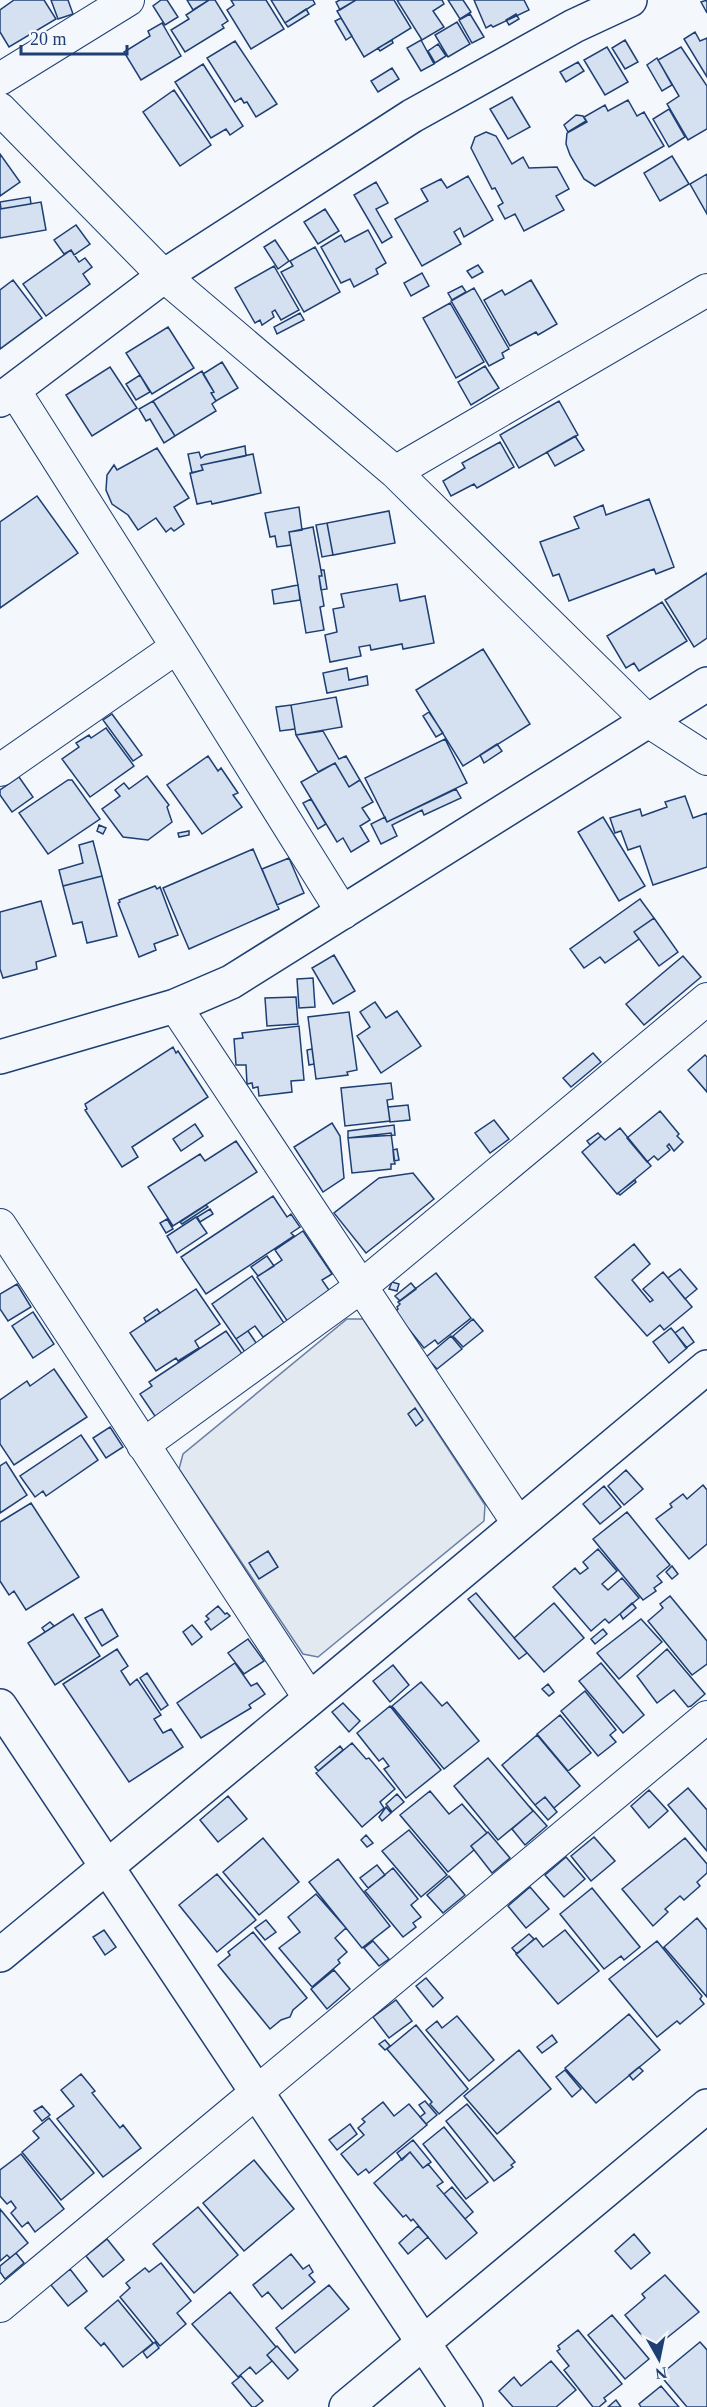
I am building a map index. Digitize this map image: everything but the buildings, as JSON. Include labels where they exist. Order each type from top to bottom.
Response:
[{"type":"street","points":[[0,79],[128,0]]},
{"type":"street","points":[[343,913],[177,647],[7,395],[164,276],[412,116],[574,26],[630,0]]},
{"type":"street","points":[[0,109],[164,276],[395,472],[648,721],[707,759]]},
{"type":"street","points":[[395,472],[707,290]]},
{"type":"street","points":[[0,770],[177,647]]},
{"type":"street","points":[[0,1057],[175,1005],[231,982],[707,684]]},
{"type":"street","points":[[143,1445],[362,1286],[707,999]]},
{"type":"street","points":[[175,1005],[518,1523]]},
{"type":"street","points":[[0,1225],[310,1699]]},
{"type":"street","points":[[0,1955],[707,1367]]},
{"type":"street","points":[[0,1706],[466,2407]]},
{"type":"street","points":[[0,2306],[707,1717]]},
{"type":"street","points":[[345,2407],[707,2106]]},
{"type":"shaded area","points":[[347,1319],[363,1319],[485,1505],[484,1521],[318,1657],[303,1654],[179,1469],[183,1454]]}]
